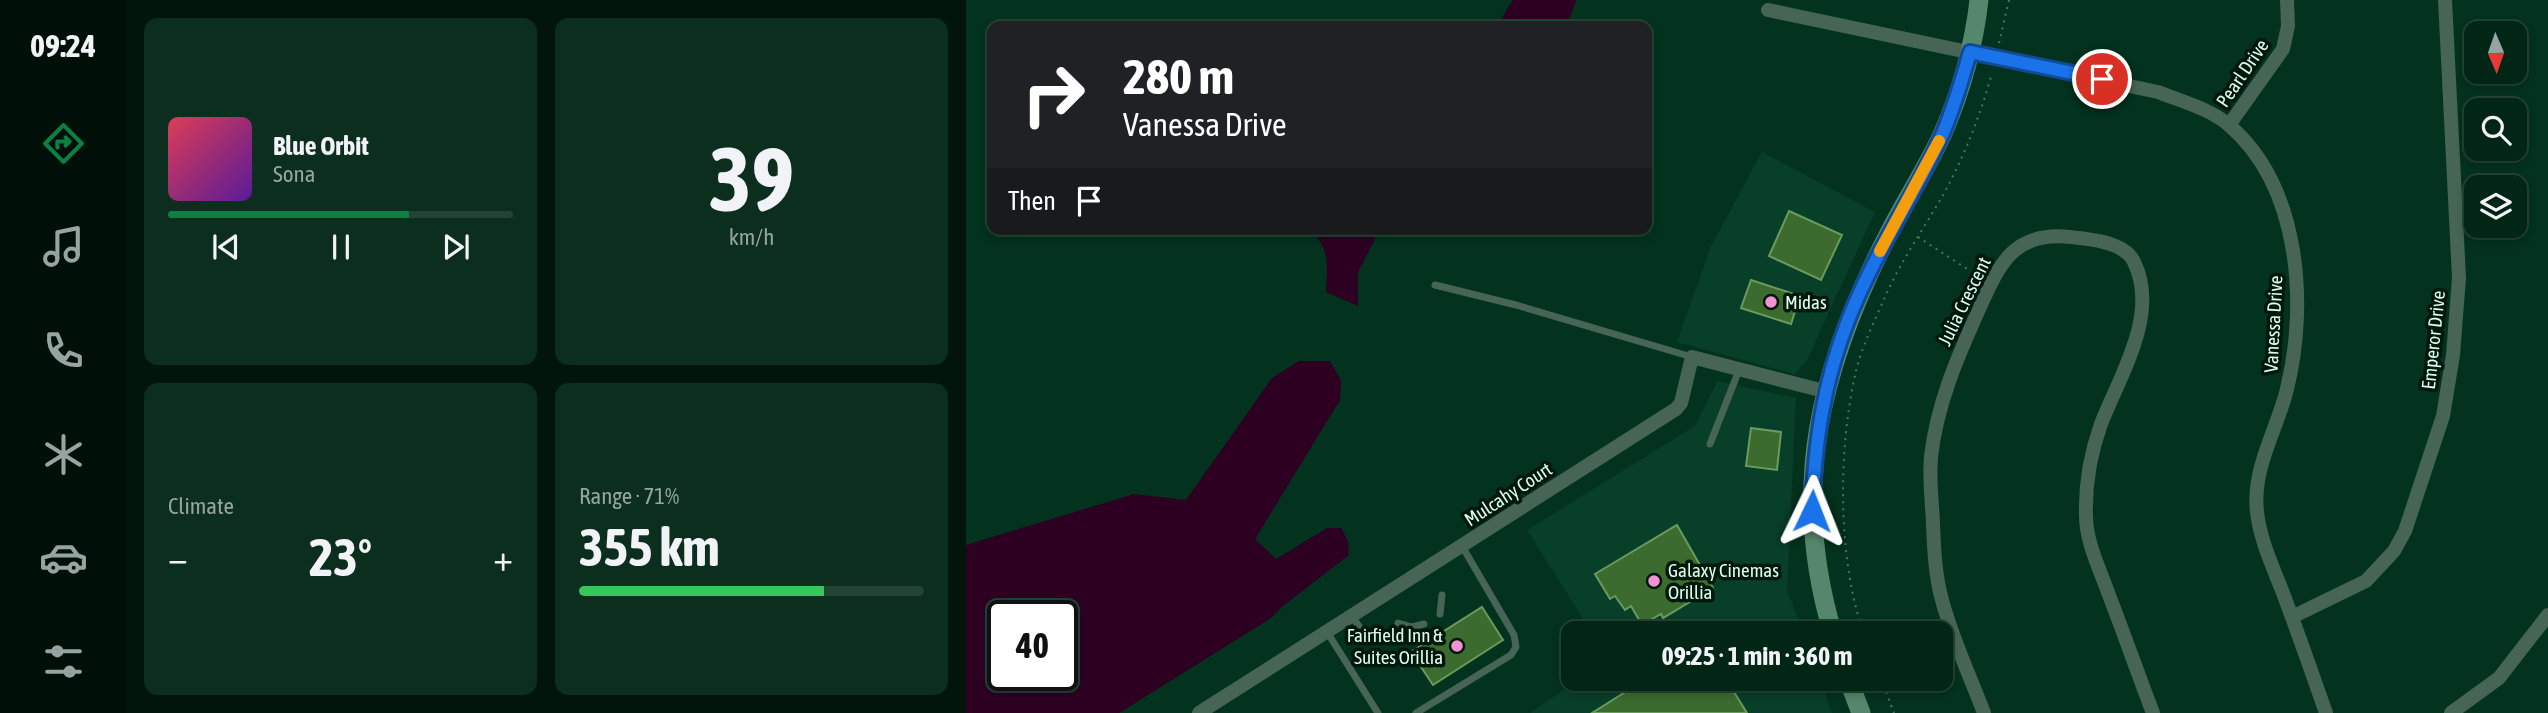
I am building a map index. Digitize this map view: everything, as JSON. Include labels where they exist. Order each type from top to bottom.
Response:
[{"type":"street","points":[[1829,621],[1817,577],[1812,511],[1814,450],[1825,391],[1853,309],[1887,236],[1942,135],[1970,52],[1979,0]]},
{"type":"street","name":"Pearl Drive","points":[[2229,125],[2283,49],[2288,26],[2287,0]]},
{"type":"street","name":"Emperor Drive","points":[[2292,617],[2366,581],[2393,551],[2405,531],[2422,486],[2443,416],[2453,355],[2459,278],[2445,0]]},
{"type":"street","name":"Vanessa Drive","points":[[1768,9],[2158,92],[2194,106],[2229,125],[2269,177],[2281,202],[2292,238],[2297,282],[2291,362],[2281,409],[2259,472],[2257,495],[2261,532],[2326,713]]},
{"type":"street","name":"Julia Crescent","points":[[1984,713],[1942,601],[1936,569],[1931,460],[1947,384],[1990,284],[2011,252],[2022,243],[2044,237],[2080,238],[2113,246],[2126,251],[2139,273],[2141,297],[2136,340],[2101,425],[2090,470],[2086,518],[2098,566],[2153,713]]},
{"type":"street","points":[[1692,358],[1825,391]]},
{"type":"street","name":"Mulcahy Court","points":[[1199,713],[1676,409],[1681,403],[1692,358]]},
{"type":"street","points":[[2451,713],[2499,678],[2548,615]]},
{"type":"street","points":[[1853,691],[1861,713]]},
{"type":"lane","points":[[1434,285],[1516,305],[1692,358]]},
{"type":"lane","points":[[1710,443],[1739,370]]},
{"type":"lane","points":[[1416,713],[1511,655],[1516,647],[1514,635],[1462,546]]},
{"type":"lane","points":[[1440,614],[1442,595]]},
{"type":"lane","points":[[1352,616],[1369,641]]},
{"type":"lane","points":[[1398,623],[1412,627],[1424,624]]},
{"type":"lane","points":[[1327,632],[1378,713]]},
{"type":"path","points":[[1861,621],[1849,572],[1845,539],[1847,427],[1856,369],[1885,296],[1968,146],[1980,117],[2009,0]]},
{"type":"path","points":[[1917,237],[1990,284]]},
{"type":"path","points":[[1886,691],[1894,713]]},
{"type":"shaded area","points":[[1513,0],[1576,0],[1569,21],[1500,21]]},
{"type":"shaded area","points":[[1762,152],[1875,212],[1807,360],[1795,374],[1677,342],[1711,246]]},
{"type":"shaded area","points":[[1314,235],[1377,235],[1358,272],[1358,306],[1326,292],[1326,256]]},
{"type":"shaded area","points":[[1299,361],[1330,361],[1341,381],[1340,400],[1255,539],[1276,559],[1327,528],[1341,528],[1348,541],[1349,555],[1271,618],[1119,713],[966,713],[966,545],[1134,494],[1186,500],[1272,378]]},
{"type":"shaded area","points":[[1717,381],[1796,398],[1787,590],[1799,621],[1584,621],[1527,530],[1695,426]]},
{"type":"shaded area","points":[[1562,691],[1824,691],[1832,713],[1530,713]]},
{"type":"building","points":[[1789,211],[1842,235],[1821,280],[1769,256]]},
{"type":"building","name":"Midas","points":[[1751,280],[1800,296],[1791,324],[1741,308]]},
{"type":"building","points":[[1751,428],[1781,432],[1777,470],[1746,466]]},
{"type":"building","name":"Galaxy Cinemas Orillia","points":[[1677,525],[1713,588],[1663,618],[1661,614],[1649,621],[1640,621],[1631,606],[1625,610],[1615,596],[1610,599],[1595,574]]},
{"type":"building","name":"Fairfield Inn & Suites Orillia","points":[[1482,607],[1503,640],[1433,685],[1411,652]]},
{"type":"building","points":[[1627,691],[1733,691],[1747,713],[1592,713]]},
{"type":"slow traffic","points":[[1880,251],[1939,141]]},
{"type":"place","name":"Midas","points":[[1771,302]]},
{"type":"place","name":"Galaxy Cinemas Orillia","points":[[1654,581]]},
{"type":"place","name":"Fairfield Inn & Suites Orillia","points":[[1457,646]]},
{"type":"route","points":[[1812,511],[1814,450],[1825,391],[1848,320],[1887,236],[1942,135],[1970,52],[2102,79]]}]
